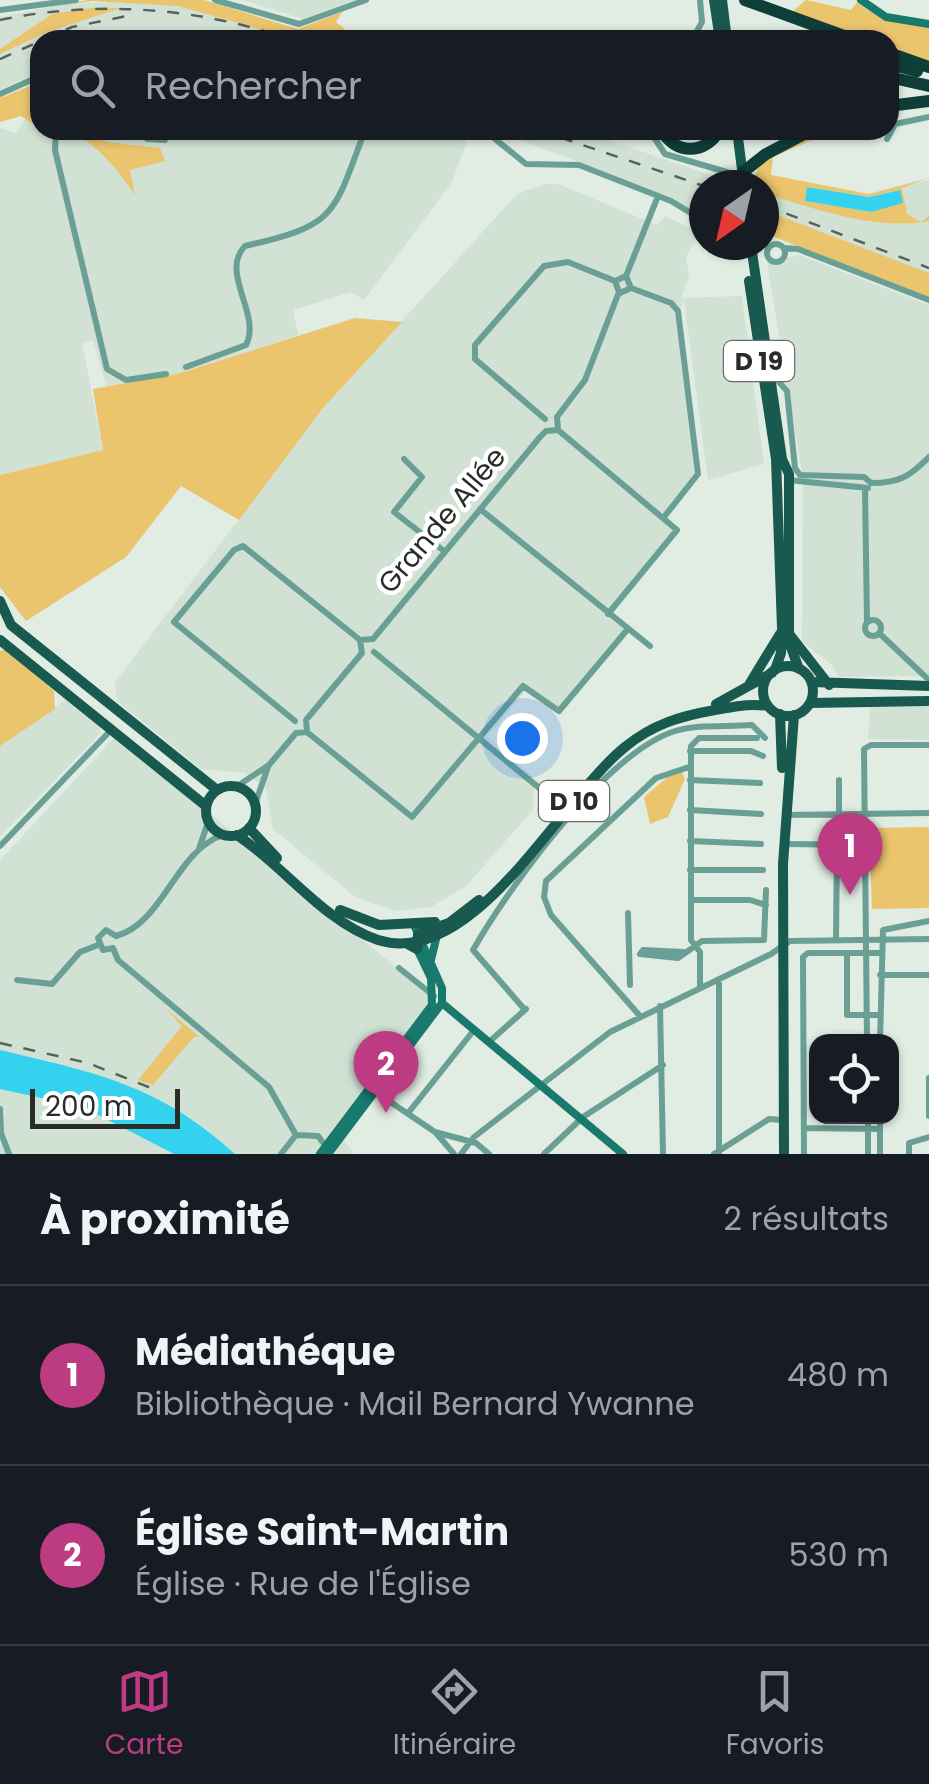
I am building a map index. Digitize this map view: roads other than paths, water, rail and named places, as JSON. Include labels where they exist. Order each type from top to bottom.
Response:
[{"type":"highway","points":[[744,0],[827,30]]},
{"type":"highway","points":[[899,57],[929,70]]},
{"type":"highway","points":[[899,66],[929,70]]},
{"type":"highway","points":[[899,79],[929,86]]},
{"type":"highway","points":[[899,105],[929,102]]},
{"type":"highway","points":[[669,140],[692,150],[711,140]]},
{"type":"highway","points":[[750,170],[766,154],[793,140]]},
{"type":"main road","points":[[714,0],[718,30]]},
{"type":"main road","points":[[722,0],[726,30]]},
{"type":"main road","points":[[861,0],[886,17],[929,24]]},
{"type":"main road","points":[[737,140],[740,170]]},
{"type":"main road","name":"D 19","points":[[750,260],[769,372],[768,392]]},
{"type":"main road","name":"D 19","points":[[750,260],[768,392],[787,477],[786,631],[775,669]]},
{"type":"main road","name":"D 19","points":[[787,477],[786,631],[799,669]]},
{"type":"main road","points":[[0,601],[11,625],[217,790]]},
{"type":"main road","points":[[7,616],[0,638],[206,806]]},
{"type":"main road","points":[[748,687],[786,631],[830,686]]},
{"type":"main road","points":[[794,716],[780,714],[768,706],[763,690],[775,669],[799,669],[812,682],[830,686],[929,683]]},
{"type":"main road","name":"D 10","points":[[415,939],[480,899],[560,806],[632,734],[659,717],[721,703],[775,669]]},
{"type":"main road","points":[[810,703],[812,682]]},
{"type":"main road","points":[[784,1154],[784,816],[794,716],[810,703],[929,700]]},
{"type":"main road","name":"D 10","points":[[249,828],[287,867],[350,916],[415,939],[438,935],[484,904],[602,768],[643,733],[684,715],[734,706],[768,706]]},
{"type":"main road","points":[[780,714],[783,864]]},
{"type":"main road","points":[[237,836],[254,820],[255,804],[236,786],[217,790],[206,806],[208,822],[223,835],[237,836],[341,919],[378,940],[415,939]]},
{"type":"main road","points":[[431,960],[438,935]]},
{"type":"main road","points":[[324,1152],[442,1003],[442,988],[431,960],[415,939]]},
{"type":"main road","points":[[375,1090],[428,1012],[434,996],[415,939]]},
{"type":"main road","points":[[442,1003],[623,1154]]},
{"type":"street","points":[[11,8],[38,0]]},
{"type":"street","points":[[0,10],[76,0]]},
{"type":"street","points":[[215,0],[300,24],[366,0]]},
{"type":"street","points":[[698,30],[702,22],[700,0]]},
{"type":"street","points":[[0,94],[30,80]]},
{"type":"street","points":[[899,120],[929,117]]},
{"type":"street","points":[[56,140],[107,369],[126,380],[166,374]]},
{"type":"street","points":[[186,366],[246,344],[251,331],[236,258],[245,246],[307,231],[328,215],[360,140]]},
{"type":"street","points":[[496,140],[526,164],[579,165],[658,196],[689,214]]},
{"type":"street","points":[[656,140],[665,154],[714,170]]},
{"type":"street","points":[[658,196],[626,276],[631,288],[678,311],[698,474],[664,517]]},
{"type":"street","points":[[784,248],[929,300]]},
{"type":"street","points":[[557,418],[545,419],[474,359],[475,346],[544,266],[568,262],[614,281],[620,292]]},
{"type":"street","points":[[614,281],[626,276]]},
{"type":"street","points":[[558,430],[557,418],[585,380],[620,292],[631,288]]},
{"type":"street","points":[[769,372],[784,384],[788,402],[795,468],[787,477]]},
{"type":"street","points":[[768,392],[781,391],[788,402]]},
{"type":"street","points":[[545,419],[546,431],[558,430],[664,517],[676,532],[608,614]]},
{"type":"street","name":"Grande Allée","points":[[372,639],[546,431]]},
{"type":"street","points":[[787,477],[864,484],[908,478],[929,457]]},
{"type":"street","points":[[404,459],[422,478],[394,512],[444,552]]},
{"type":"street","points":[[864,484],[866,633],[878,634],[929,683]]},
{"type":"street","points":[[480,508],[650,646]]},
{"type":"street","points":[[296,733],[295,722],[174,622],[234,550],[243,546],[360,640],[362,653]]},
{"type":"street","points":[[306,720],[308,732],[412,817],[523,686],[559,711],[627,630]]},
{"type":"street","points":[[360,640],[372,639],[374,652],[560,806]]},
{"type":"street","points":[[295,722],[306,720],[362,653],[374,652]]},
{"type":"street","points":[[489,1042],[526,1009],[473,950],[532,862],[611,774],[650,742],[678,730],[752,726],[761,738],[699,738],[692,742],[690,751],[691,940],[696,947],[700,988]]},
{"type":"street","points":[[0,846],[111,730]]},
{"type":"street","points":[[236,786],[269,765],[296,733],[308,732]]},
{"type":"street","points":[[867,1034],[864,749],[872,745],[929,745]]},
{"type":"street","points":[[690,751],[751,751],[763,756]]},
{"type":"street","points":[[255,804],[269,765]]},
{"type":"street","points":[[640,1016],[551,915],[544,896],[546,880],[656,778],[690,767]]},
{"type":"street","points":[[690,780],[760,783]]},
{"type":"street","points":[[839,780],[840,815]]},
{"type":"street","points":[[690,810],[761,814]]},
{"type":"street","points":[[784,816],[929,814]]},
{"type":"street","points":[[199,850],[208,822]]},
{"type":"street","points":[[98,945],[103,931],[116,936],[134,928],[199,850],[223,835]]},
{"type":"street","points":[[690,841],[761,844]]},
{"type":"street","points":[[787,844],[864,845]]},
{"type":"street","points":[[836,938],[837,846]]},
{"type":"street","points":[[690,870],[762,870]]},
{"type":"street","points":[[683,952],[678,958],[640,954],[643,950],[683,952],[702,941],[765,938],[766,890]]},
{"type":"street","points":[[691,900],[750,900],[766,905]]},
{"type":"street","points":[[628,913],[630,1004]]},
{"type":"street","points":[[880,1034],[880,939],[888,928],[929,921]]},
{"type":"street","points":[[116,936],[118,960],[269,1088],[296,1135]]},
{"type":"street","points":[[375,1090],[436,1132],[457,1154],[581,1051],[640,1016],[782,946],[800,939],[929,939]]},
{"type":"street","points":[[17,980],[52,984],[80,952],[98,945],[114,948]]},
{"type":"street","points":[[804,1154],[803,957],[808,953],[880,954]]},
{"type":"street","points":[[848,953],[847,1014],[880,1015]]},
{"type":"street","points":[[399,968],[442,1003]]},
{"type":"street","points":[[700,969],[715,980]]},
{"type":"street","points":[[880,975],[929,975]]},
{"type":"street","points":[[715,980],[718,1153]]},
{"type":"street","points":[[614,987],[630,985]]},
{"type":"street","points":[[660,1006],[663,1154]]},
{"type":"street","points":[[409,1112],[474,1030]]},
{"type":"street","points":[[545,1154],[581,1119],[663,1066]]},
{"type":"street","points":[[804,1071],[809,1071]]},
{"type":"street","points":[[929,1078],[929,1116]]},
{"type":"street","points":[[0,1109],[0,1132],[9,1154]]},
{"type":"street","points":[[718,1153],[768,1119],[784,1120]]},
{"type":"street","points":[[868,1124],[868,1154]]},
{"type":"street","points":[[880,1124],[880,1154]]},
{"type":"street","points":[[804,1128],[880,1130]]},
{"type":"street","points":[[436,1132],[471,1142],[489,1154]]},
{"type":"street","points":[[296,1135],[338,1138],[338,1154]]},
{"type":"street","points":[[281,1154],[296,1135]]},
{"type":"street","points":[[315,1136],[324,1152]]},
{"type":"street","points":[[909,1154],[909,1143],[929,1138]]},
{"type":"water","points":[[807,187],[869,197],[900,190],[903,203],[871,212],[805,201]]},
{"type":"water","points":[[0,1050],[125,1084],[179,1111],[235,1154],[174,1154],[83,1107],[0,1089]]},
{"type":"railway","points":[[0,20],[73,10],[147,10],[221,20],[260,30]]},
{"type":"railway","points":[[65,30],[127,16]]},
{"type":"railway","points":[[0,59],[30,46]]},
{"type":"railway","points":[[568,140],[689,181]]},
{"type":"railway","points":[[779,211],[929,268]]},
{"type":"railway","points":[[0,1043],[88,1063],[151,1088]]},
{"type":"place","name":"Médiathéque","points":[[850,895]]},
{"type":"place","name":"Église Saint-Martin","points":[[386,1113]]}]
